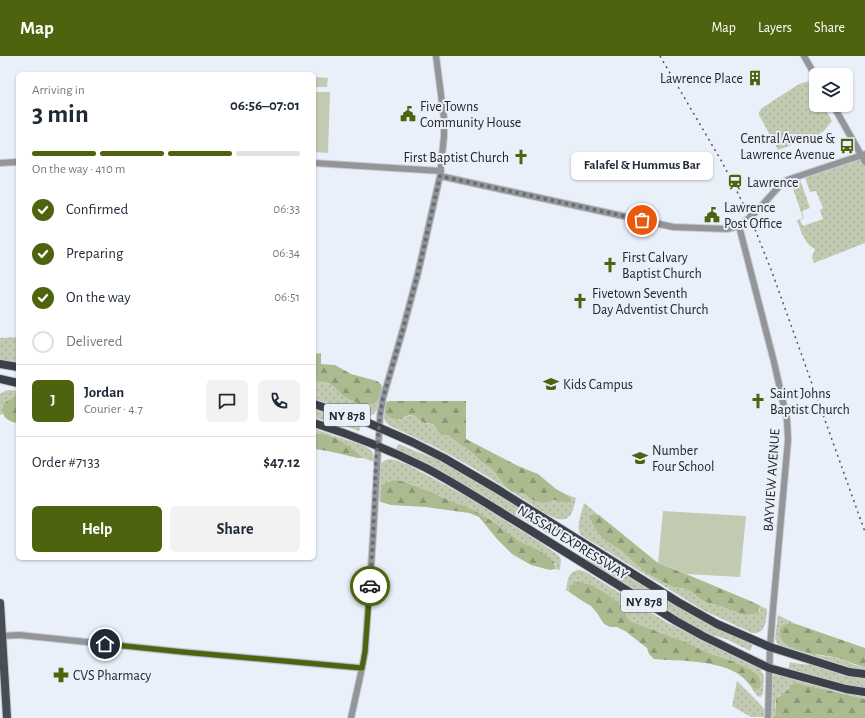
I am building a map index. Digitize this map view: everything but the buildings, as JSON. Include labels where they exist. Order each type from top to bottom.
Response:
[{"type":"highway","points":[[0,364],[16,367]]},
{"type":"highway","points":[[0,379],[16,383]]},
{"type":"highway","name":"NASSAU EXPRESSWAY","points":[[316,405],[364,420],[427,449],[473,474],[698,614],[727,629],[770,647],[849,672],[865,674]]},
{"type":"highway","name":"NASSAU EXPRESSWAY","points":[[316,424],[378,446],[427,469],[474,495],[681,624],[703,636],[770,668],[846,689],[865,692]]},
{"type":"main road","points":[[0,603],[7,718]]},
{"type":"street","points":[[351,718],[365,652],[380,416],[383,398],[418,273],[440,174],[444,135],[444,118],[436,56]]},
{"type":"street","points":[[804,56],[811,68]]},
{"type":"street","points":[[837,112],[863,154],[865,162]]},
{"type":"street","points":[[316,163],[440,174],[673,227],[727,229],[739,226],[753,215],[783,182],[863,154]]},
{"type":"street","points":[[0,164],[16,162]]},
{"type":"street","name":"BAYVIEW AVENUE","points":[[739,226],[774,362],[787,420],[788,440],[770,647],[768,718]]},
{"type":"street","points":[[2,636],[19,635],[183,652],[362,668]]},
{"type":"green space","points":[[316,77],[328,78],[327,87],[316,87]]},
{"type":"green space","points":[[809,81],[809,112],[827,112],[832,121],[824,131],[816,136],[778,150],[759,115],[759,112],[762,108],[799,84]]},
{"type":"green space","points":[[316,92],[330,92],[328,153],[316,152]]},
{"type":"green space","points":[[861,156],[865,166],[865,243],[814,263],[812,257],[815,249],[808,244],[803,237],[797,220],[803,218],[790,180],[799,177],[810,208],[802,211],[804,218],[800,220],[803,226],[823,219],[820,210],[823,208],[816,191],[810,192],[804,175]]},
{"type":"green space","points":[[16,337],[16,362],[0,359],[0,338]]},
{"type":"green space","points":[[321,353],[321,364],[335,365],[351,374],[377,381],[381,384],[381,394],[376,402],[372,404],[364,404],[355,402],[345,397],[330,384],[316,381],[316,354]]},
{"type":"green space","points":[[316,381],[331,384],[347,398],[369,405],[382,394],[378,408],[372,415],[368,416],[316,400]]},
{"type":"green space","points":[[5,391],[16,391],[16,396],[3,406],[3,414],[0,415],[0,394]]},
{"type":"green space","points":[[16,396],[16,423],[11,422],[4,416],[2,410],[3,406],[8,400]]},
{"type":"green space","points":[[389,401],[466,401],[466,439],[518,466],[538,474],[556,489],[571,498],[571,502],[554,500],[547,503],[539,502],[530,499],[524,493],[512,492],[504,485],[492,469],[449,435],[442,435],[432,424],[424,423],[412,415],[397,420],[388,416],[385,412],[384,406],[385,403]]},
{"type":"green space","points":[[384,406],[399,420],[412,415],[424,423],[433,425],[442,434],[449,435],[492,469],[504,485],[524,493],[530,499],[547,503],[554,500],[570,502],[571,498],[565,494],[576,498],[570,516],[565,519],[557,519],[552,517],[454,457],[430,444],[390,426],[384,417]]},
{"type":"green space","points":[[316,408],[362,423],[359,431],[336,423],[316,418]]},
{"type":"green space","points":[[316,430],[362,445],[373,453],[374,462],[363,458],[331,436],[316,434]]},
{"type":"green space","points":[[316,434],[326,435],[338,440],[363,458],[358,458],[316,449]]},
{"type":"green space","points":[[399,444],[446,463],[555,529],[550,535],[527,521],[395,450]]},
{"type":"green space","points":[[390,459],[408,465],[469,498],[541,543],[558,555],[561,559],[560,570],[555,569],[556,565],[549,557],[519,542],[484,516],[414,485],[397,480],[380,494],[381,502],[378,501],[379,468],[383,462]]},
{"type":"green space","points":[[397,480],[412,484],[481,514],[519,541],[542,552],[552,560],[555,564],[555,569],[550,570],[531,565],[512,554],[497,539],[479,517],[469,513],[426,507],[391,505],[381,502],[381,489],[383,486],[388,482]]},
{"type":"green space","points":[[584,503],[599,515],[593,514],[588,516],[597,532],[646,573],[673,587],[687,589],[703,601],[743,615],[758,613],[760,609],[759,605],[767,609],[766,622],[763,629],[757,633],[752,633],[703,610],[581,535],[579,532],[579,524]]},
{"type":"green space","points":[[663,511],[746,516],[740,577],[686,574],[658,563]]},
{"type":"green space","points":[[593,514],[599,515],[658,563],[759,605],[760,607],[758,613],[743,615],[703,601],[687,589],[673,587],[646,573],[597,532],[588,516]]},
{"type":"green space","points":[[590,555],[676,605],[753,644],[750,651],[677,618],[586,561]]},
{"type":"green space","points":[[580,570],[586,572],[666,622],[760,669],[764,676],[763,693],[761,697],[757,696],[744,677],[751,687],[754,672],[726,658],[711,654],[688,643],[630,621],[621,605],[606,594],[587,584],[576,583],[571,586],[569,592],[566,590],[569,576],[573,572]]},
{"type":"green space","points":[[578,582],[592,586],[612,597],[620,604],[630,621],[688,643],[711,654],[725,658],[754,672],[759,677],[761,685],[759,689],[752,687],[736,673],[717,665],[699,662],[654,659],[649,654],[647,648],[625,631],[617,627],[610,627],[604,624],[591,606],[569,592],[571,585]]},
{"type":"green space","points":[[778,615],[796,624],[790,623],[817,655],[837,658],[865,667],[865,672],[844,669],[782,648],[777,643],[775,638]]},
{"type":"green space","points":[[790,623],[865,648],[865,667],[838,658],[805,652],[788,645],[783,641],[780,635],[780,630],[782,626]]},
{"type":"green space","points":[[790,662],[814,665],[865,676],[865,691],[788,670]]},
{"type":"green space","points":[[777,673],[865,693],[865,699],[797,683],[789,687],[783,694],[778,696],[775,702],[775,718],[771,718],[772,680],[774,675]]},
{"type":"green space","points":[[737,681],[764,709],[765,717],[751,717],[732,706]]},
{"type":"green space","points":[[797,683],[865,699],[865,718],[775,718],[776,698],[782,695],[792,685]]},
{"type":"railway","points":[[660,56],[722,162],[750,217],[772,272],[865,532]]},
{"type":"way so far","points":[[370,586],[376,460],[383,398],[418,273],[440,176],[642,220]]},
{"type":"place","name":"Lawrence Place","points":[[755,78]]},
{"type":"place","name":"Five Towns Community House","points":[[408,114]]},
{"type":"place","name":"Central Avenue & Lawrence Avenue","points":[[847,146]]},
{"type":"place","name":"First Baptist Church","points":[[521,157]]},
{"type":"place","name":"Lawrence","points":[[735,182]]},
{"type":"place","name":"Lawrence Post Office","points":[[712,215]]},
{"type":"place","name":"Falafel & Hummus Bar","points":[[642,220]]},
{"type":"place","name":"First Calvary Baptist Church","points":[[610,265]]},
{"type":"place","name":"Fivetown Seventh Day Adventist Church","points":[[580,301]]},
{"type":"place","name":"Kids Campus","points":[[551,384]]},
{"type":"place","name":"Saint Johns Baptist Church","points":[[758,401]]},
{"type":"place","name":"Number Four School","points":[[640,458]]},
{"type":"place","name":"CVS Pharmacy","points":[[61,675]]},
{"type":"route","points":[[105,644],[362,668],[365,652],[370,586]]}]
